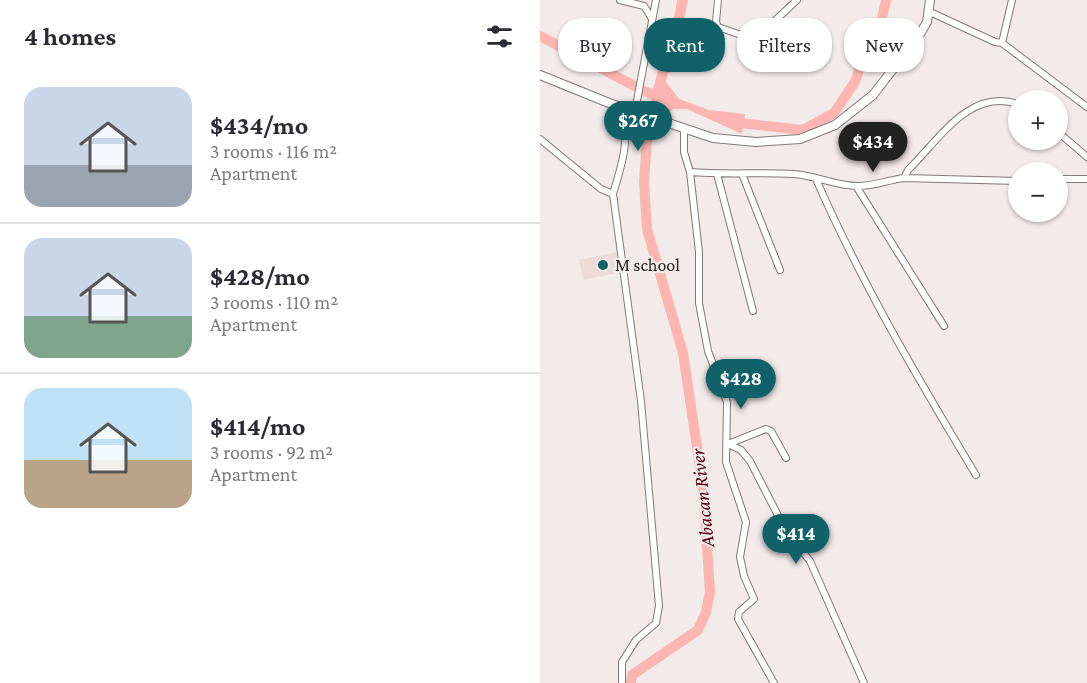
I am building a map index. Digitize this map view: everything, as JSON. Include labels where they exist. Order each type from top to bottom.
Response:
[{"type":"street","points":[[620,0],[644,6],[655,0]]},
{"type":"street","points":[[652,18],[655,0]]},
{"type":"street","points":[[717,0],[716,22],[718,27],[744,36],[767,28],[797,0]]},
{"type":"street","points":[[540,75],[623,108],[672,122],[713,138],[742,142],[791,140],[812,136],[851,114],[873,95],[920,34],[930,12],[930,0]]},
{"type":"street","points":[[1002,43],[1012,0]]},
{"type":"street","points":[[644,6],[651,18]]},
{"type":"street","points":[[930,12],[995,42],[1002,43],[1087,107]]},
{"type":"street","points":[[637,112],[644,69]]},
{"type":"street","points":[[904,178],[908,170],[969,108],[983,103],[1008,104]]},
{"type":"street","points":[[622,683],[622,662],[636,640],[656,623],[659,606],[641,401],[613,194],[625,159],[626,125],[623,108]]},
{"type":"street","points":[[684,128],[684,152],[690,172],[699,252],[699,303],[708,351],[725,391],[729,414],[728,474],[733,482],[747,528],[740,550],[741,564],[754,596],[753,602],[739,612],[738,619],[774,683]]},
{"type":"street","points":[[540,139],[601,189],[613,194]]},
{"type":"street","points":[[1068,141],[1087,157]]},
{"type":"street","points":[[690,172],[794,174],[856,186],[904,178],[1008,181]]},
{"type":"street","points":[[717,174],[753,311]]},
{"type":"street","points":[[742,174],[780,270]]},
{"type":"street","points":[[816,179],[840,234],[917,377],[976,475]]},
{"type":"street","points":[[1068,179],[1087,179]]},
{"type":"street","points":[[856,186],[944,326]]},
{"type":"street","points":[[728,444],[766,429],[771,431],[786,458]]},
{"type":"street","points":[[728,444],[741,450],[750,461],[786,531],[810,561],[864,683]]},
{"type":"shaded area","points":[[677,0],[685,0],[680,18],[674,18]]},
{"type":"shaded area","points":[[658,72],[668,72],[666,82],[679,99],[709,110],[745,114],[742,134],[687,109],[673,109],[669,113],[651,107]]},
{"type":"shaded area","name":"M school","points":[[622,251],[627,271],[583,280],[579,260]]},
{"type":"waterway","name":"Abacan River","points":[[679,18],[683,0]]},
{"type":"waterway","points":[[731,122],[803,130],[834,113],[855,82],[867,46],[880,27],[886,0]]},
{"type":"waterway","points":[[540,36],[644,91],[663,98]]},
{"type":"waterway","name":"Abacan River","points":[[631,683],[632,675],[698,630],[706,612],[710,592],[703,487],[683,353],[647,229],[644,181],[648,126],[661,98]]},
{"type":"place","name":"M school","points":[[603,265]]}]
